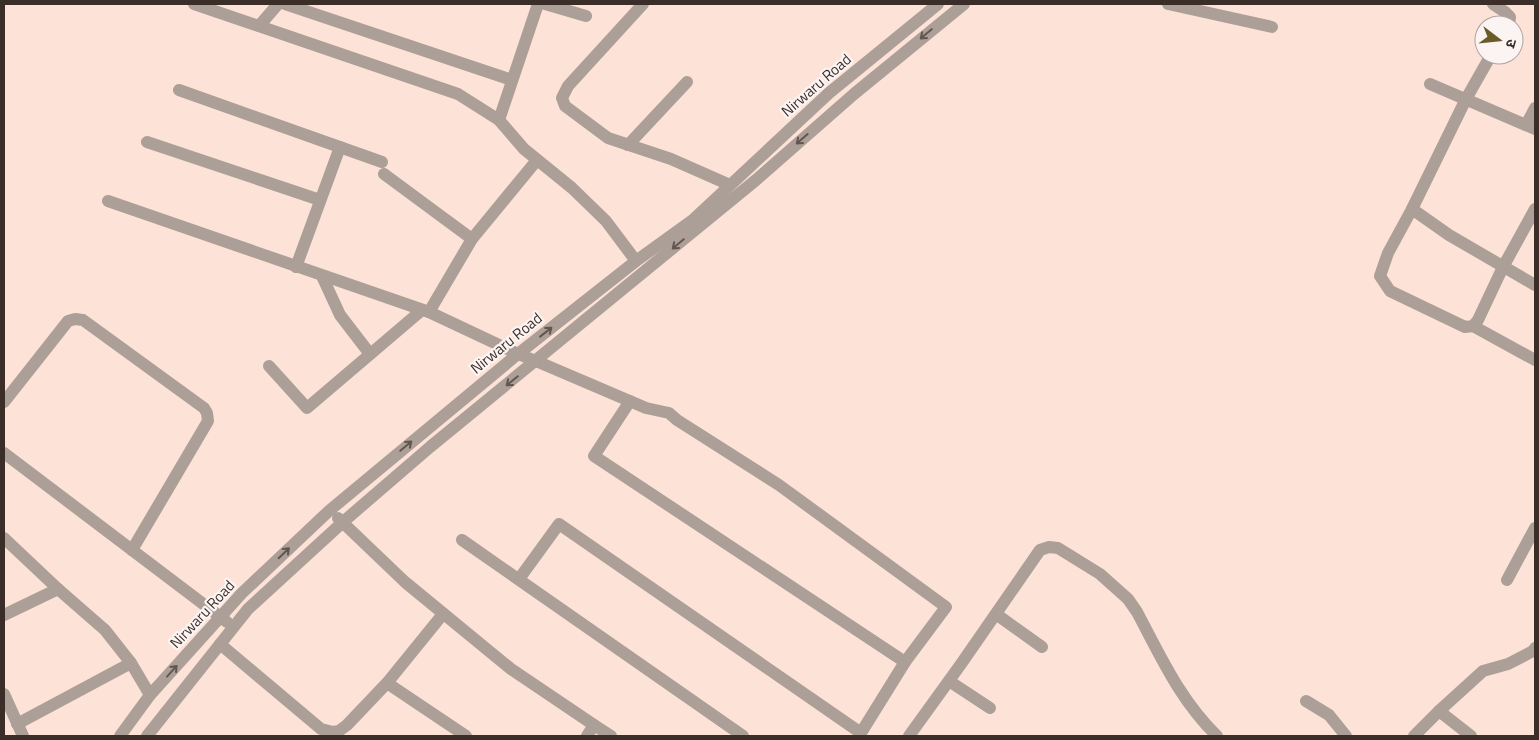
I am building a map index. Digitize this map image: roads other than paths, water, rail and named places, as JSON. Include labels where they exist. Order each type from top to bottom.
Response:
[{"type":"street","points":[[194,4],[458,94],[499,120],[524,149],[572,188],[606,221],[636,261]]},
{"type":"street","points":[[259,26],[278,4]]},
{"type":"street","points":[[284,4],[512,80]]},
{"type":"street","points":[[499,120],[538,4]]},
{"type":"street","points":[[545,4],[586,16]]},
{"type":"street","points":[[643,4],[568,86],[562,98],[565,106],[608,138],[671,159],[730,185]]},
{"type":"street","name":"Nirwaru Road","points":[[120,736],[150,695],[242,593],[330,510],[518,354],[636,261],[694,219],[828,93],[938,4]]},
{"type":"street","name":"Nirwaru Road","points":[[151,735],[248,609],[343,522],[430,447],[756,180],[854,94],[964,4]]},
{"type":"street","points":[[1493,4],[1508,15]]},
{"type":"street","points":[[1174,5],[1272,27]]},
{"type":"street","points":[[1485,65],[1388,252],[1380,276],[1390,290],[1465,327],[1473,326],[1535,360]]},
{"type":"street","points":[[628,145],[687,82]]},
{"type":"street","points":[[1430,84],[1531,127],[1535,108]]},
{"type":"street","points":[[179,90],[340,147],[383,168],[472,239]]},
{"type":"street","points":[[147,142],[320,200]]},
{"type":"street","points":[[296,267],[340,147]]},
{"type":"street","points":[[269,366],[306,408],[425,311],[472,239],[537,160]]},
{"type":"street","points":[[108,201],[425,311],[518,354],[646,408],[669,413],[779,485],[946,607],[905,662],[860,734],[559,524],[519,579]]},
{"type":"street","points":[[1412,209],[1449,235],[1535,285]]},
{"type":"street","points":[[1473,326],[1478,320],[1503,267],[1535,209]]},
{"type":"street","points":[[322,276],[340,314],[370,354]]},
{"type":"street","points":[[4,402],[68,321],[75,319],[83,320],[204,408],[208,421],[132,550]]},
{"type":"street","points":[[630,401],[594,456],[905,662]]},
{"type":"street","points":[[4,453],[233,627]]},
{"type":"street","points":[[330,510],[406,582],[511,669],[611,736]]},
{"type":"street","points":[[1507,580],[1535,528]]},
{"type":"street","points":[[4,538],[105,630],[131,663],[150,695]]},
{"type":"street","points":[[462,540],[743,736]]},
{"type":"street","points":[[909,736],[1040,550],[1049,547],[1058,548],[1100,574],[1128,599],[1185,699],[1205,725],[1217,736]]},
{"type":"street","points":[[4,615],[58,589]]},
{"type":"street","points":[[220,644],[321,729],[332,732],[340,731],[387,683],[444,614]]},
{"type":"street","points":[[996,614],[1042,648]]},
{"type":"street","points":[[1414,736],[1483,672],[1508,664],[1535,650]]},
{"type":"street","points":[[17,724],[131,663]]},
{"type":"street","points":[[949,681],[990,708]]},
{"type":"street","points":[[387,683],[466,736]]},
{"type":"street","points":[[4,694],[23,736]]},
{"type":"street","points":[[1306,702],[1329,715],[1346,736]]},
{"type":"street","points":[[1439,711],[1471,736]]},
{"type":"street","points":[[587,736],[594,725]]}]
